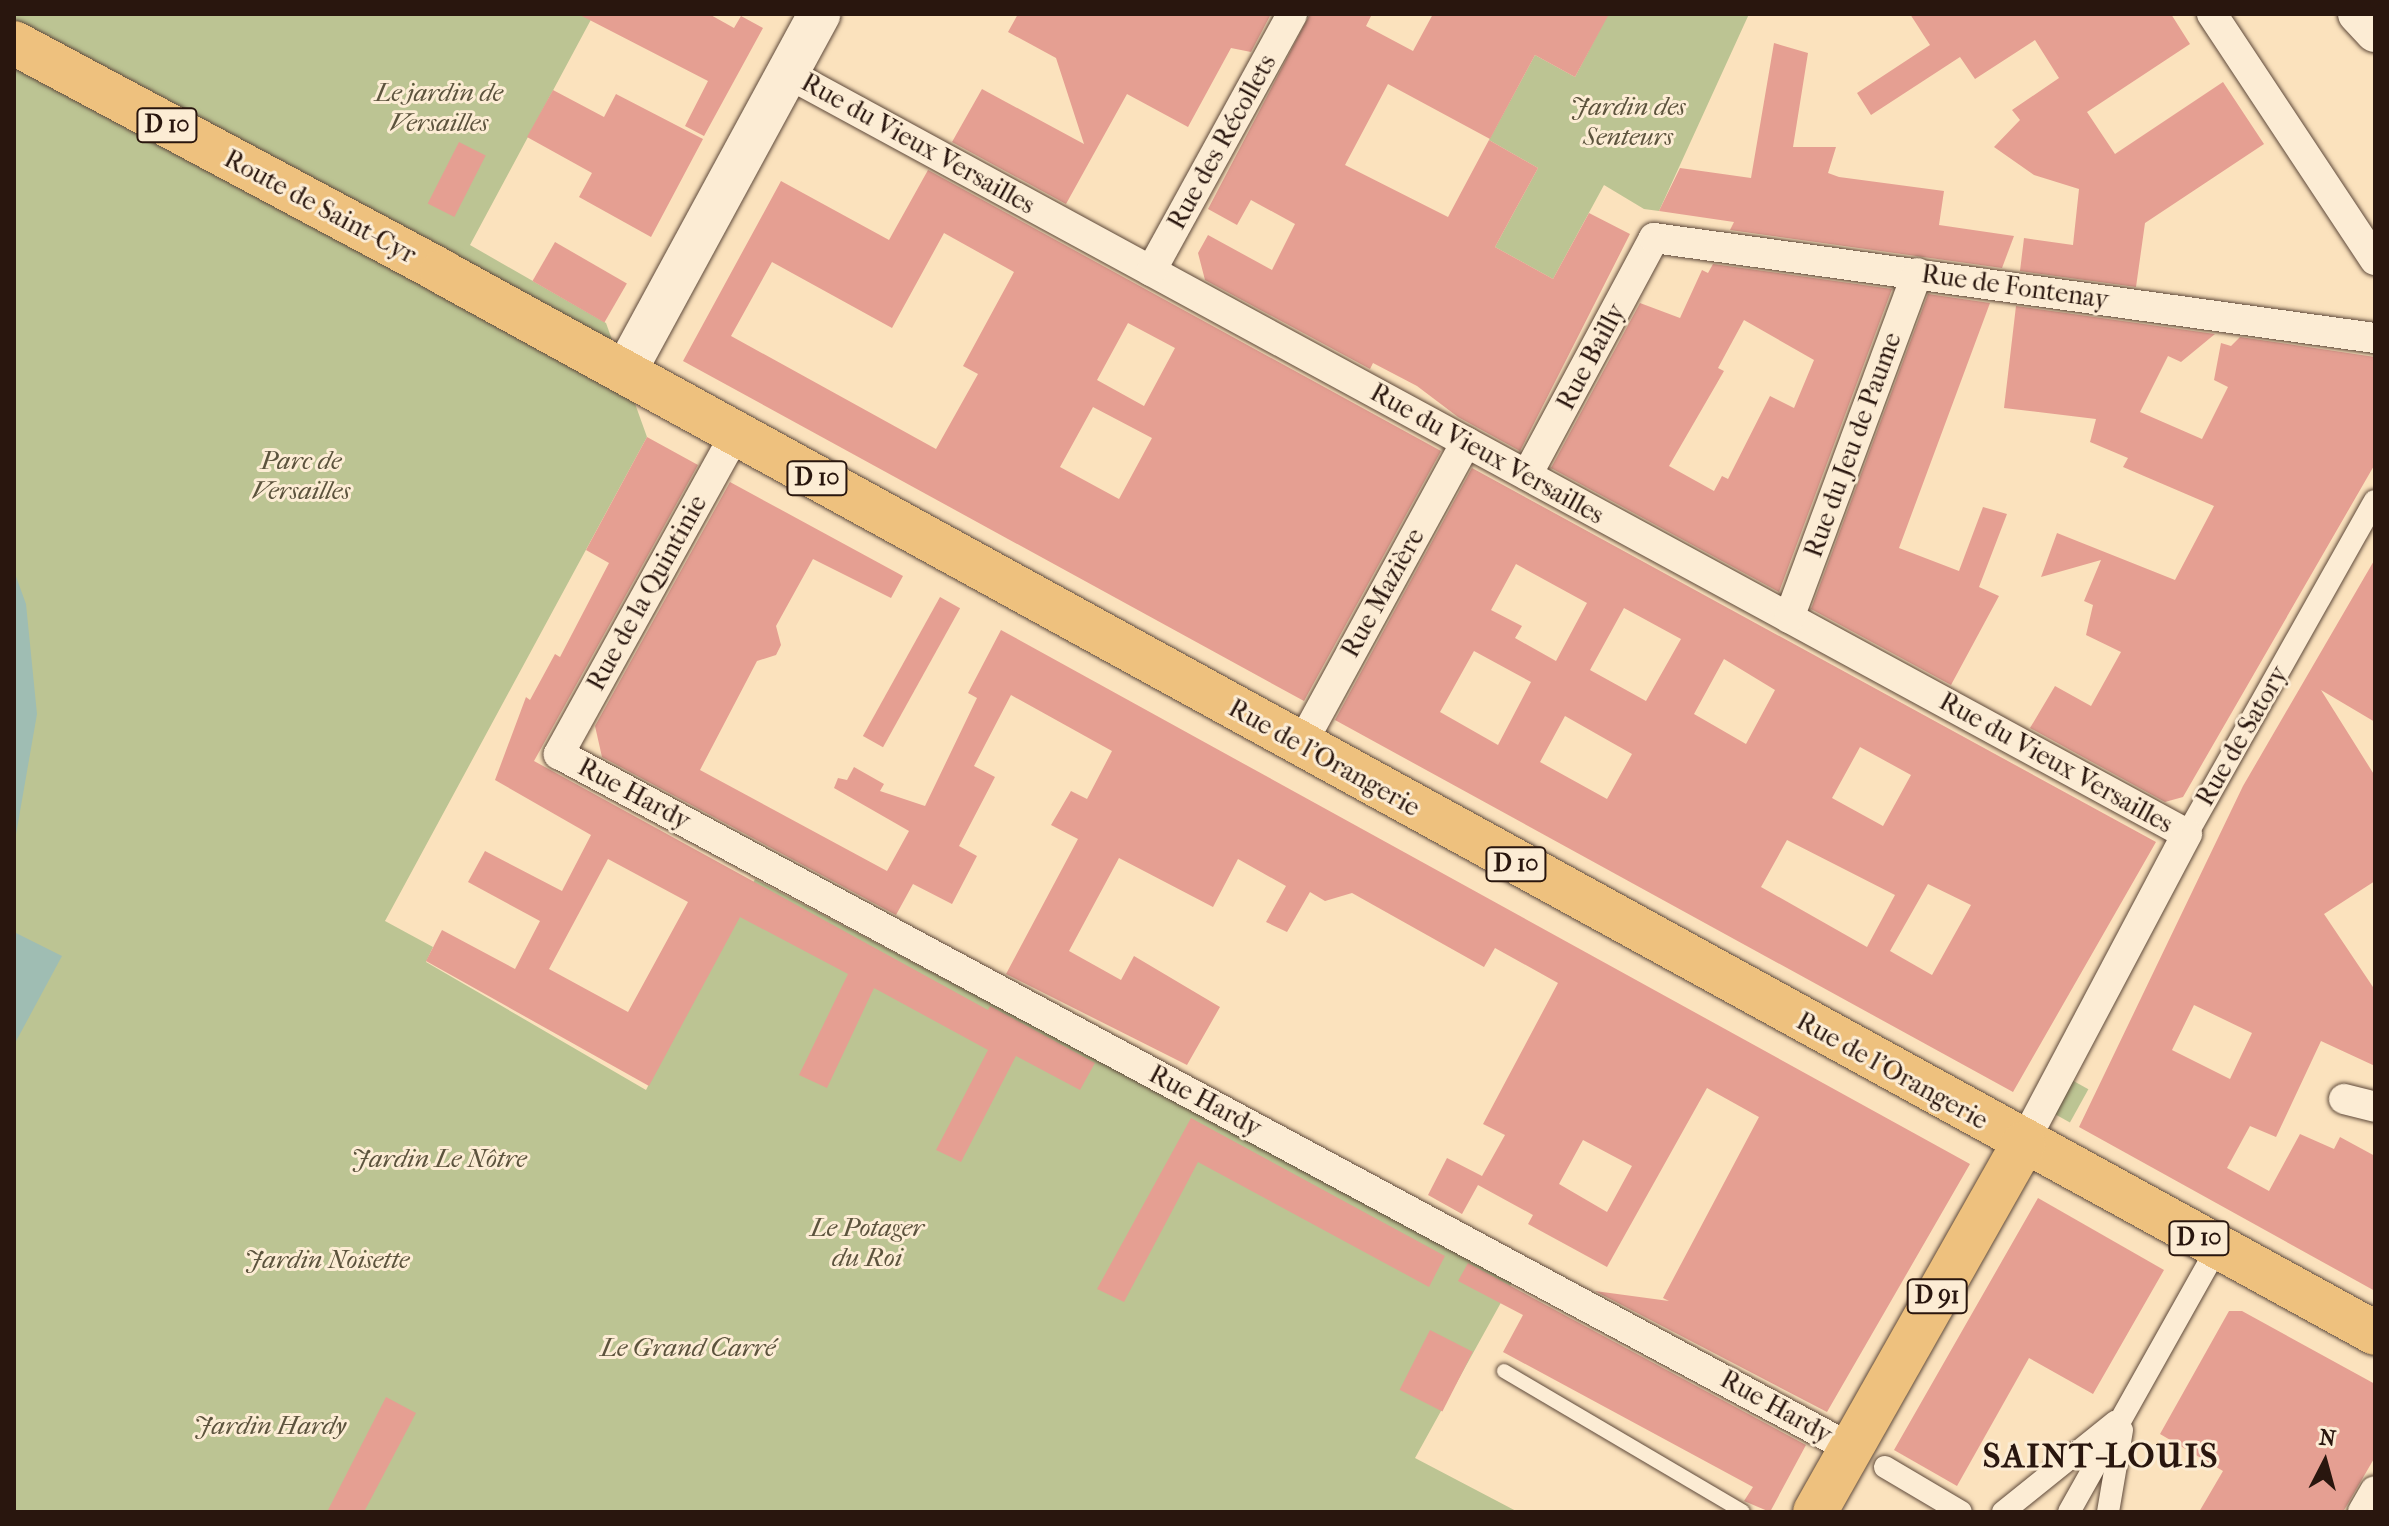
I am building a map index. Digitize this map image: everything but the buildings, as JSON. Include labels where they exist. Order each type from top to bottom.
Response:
[{"type":"main road","points":[[625,372],[819,14]]},
{"type":"main road","name":"Route de Saint-Cyr","points":[[14,43],[625,372]]},
{"type":"main road","name":"Rue de l'Orangerie","points":[[625,372],[2023,1144]]},
{"type":"main road","name":"D 10","points":[[2023,1144],[2375,1333]]},
{"type":"main road","name":"D 91","points":[[1815,1512],[1869,1458],[2023,1144]]},
{"type":"street","name":"Rue des Récollets","points":[[1151,271],[1292,14]]},
{"type":"street","points":[[2212,14],[2375,260]]},
{"type":"street","points":[[2357,14],[2375,33]]},
{"type":"street","name":"Rue du Vieux Versailles","points":[[787,73],[2187,834]]},
{"type":"street","name":"Rue de Fontenay","points":[[1654,238],[2375,338]]},
{"type":"street","name":"Rue Bailly","points":[[1527,475],[1654,238]]},
{"type":"street","name":"Rue du Jeu de Paume","points":[[1789,618],[1917,273]]},
{"type":"street","name":"Rue de la Quintinie","points":[[559,754],[736,433]]},
{"type":"street","name":"Rue Mazière","points":[[1301,745],[1466,442]]},
{"type":"street","name":"Rue de Satory","points":[[2023,1144],[2187,834],[2375,501]]},
{"type":"street","name":"Rue Hardy","points":[[559,754],[1869,1458]]},
{"type":"street","points":[[2344,1099],[2375,1107]]},
{"type":"street","points":[[2069,1512],[2217,1248]]},
{"type":"street","points":[[2003,1512],[2125,1413]]},
{"type":"street","points":[[2108,1512],[2125,1413]]},
{"type":"street","points":[[1869,1458],[1961,1512]]},
{"type":"street","points":[[2363,1512],[2375,1491]]},
{"type":"lane","points":[[1504,1371],[1727,1508],[1743,1512]]},
{"type":"green space","points":[[14,14],[594,14],[470,245],[606,323],[647,437],[385,921],[433,947],[426,962],[646,1090],[755,879],[1514,1279],[1415,1458],[1518,1512],[14,1512]]},
{"type":"green space","name":"Jardin des Senteurs","points":[[1608,14],[1749,14],[1659,211],[1644,209],[1604,185],[1553,279],[1495,247],[1538,168],[1489,140],[1535,55],[1575,77]]},
{"type":"green space","points":[[2070,1079],[2088,1089],[2070,1122],[2052,1112]]},
{"type":"water","points":[[14,571],[26,604],[37,714],[14,846]]},
{"type":"water","points":[[14,932],[62,956],[14,1045]]},
{"type":"district","name":"SAINT-LOUIS","points":[[2101,1457]]},
{"type":"park label","name":"Le jardin de Versailles","points":[[439,108]]},
{"type":"park label","name":"Parc de Versailles","points":[[301,476]]},
{"type":"park label","name":"Jardin Le Nôtre","points":[[439,1159]]},
{"type":"park label","name":"Le Potager du Roi","points":[[867,1243]]},
{"type":"park label","name":"Jardin Noisette","points":[[327,1260]]},
{"type":"park label","name":"Le Grand Carré","points":[[688,1348]]},
{"type":"park label","name":"Jardin Hardy","points":[[270,1426]]}]
